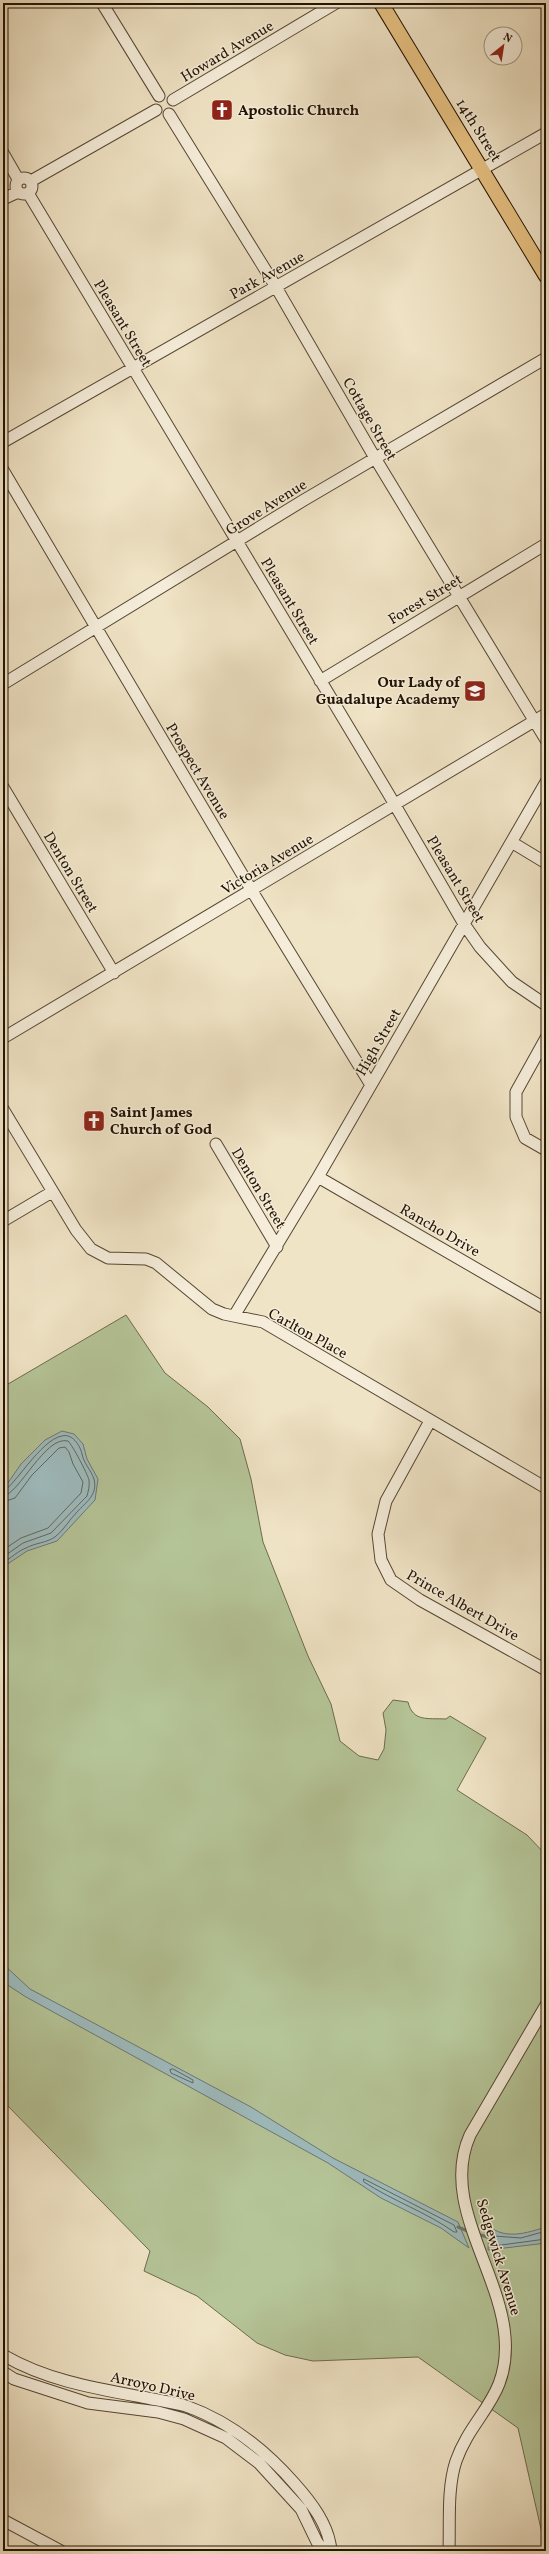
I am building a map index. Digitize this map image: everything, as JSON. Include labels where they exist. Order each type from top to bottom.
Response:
[{"type":"main road","name":"14th Street","points":[[381,3],[546,276]]},
{"type":"street","points":[[102,3],[159,96]]},
{"type":"street","name":"Howard Avenue","points":[[173,100],[336,3]]},
{"type":"street","points":[[159,96],[169,96],[173,100],[173,110],[169,114],[163,115],[156,110],[155,102],[159,96]]},
{"type":"street","points":[[31,181],[156,110]]},
{"type":"street","name":"Cottage Street","points":[[169,114],[276,287],[375,458],[546,740]]},
{"type":"street","name":"Park Avenue","points":[[3,442],[132,367],[483,170],[546,133]]},
{"type":"street","points":[[3,153],[18,180],[16,184],[23,193]]},
{"type":"street","points":[[18,180],[27,178],[31,181]]},
{"type":"street","points":[[3,199],[32,189],[31,181]]},
{"type":"street","name":"Pleasant Street","points":[[23,193],[132,367],[395,804],[464,924],[480,947],[512,982],[546,1006]]},
{"type":"street","name":"Grove Avenue","points":[[3,684],[95,626],[375,458],[546,358]]},
{"type":"street","name":"Prospect Avenue","points":[[3,470],[252,891],[371,1084]]},
{"type":"street","name":"Forest Street","points":[[320,681],[546,544]]},
{"type":"street","name":"Victoria Avenue","points":[[3,1038],[252,891],[546,714]]},
{"type":"street","name":"High Street","points":[[234,1316],[318,1177],[464,924],[513,843],[546,782]]},
{"type":"street","name":"Denton Street","points":[[3,787],[114,973]]},
{"type":"street","points":[[513,843],[546,862]]},
{"type":"street","points":[[546,1038],[516,1092],[516,1117],[525,1138],[546,1150]]},
{"type":"street","name":"Carlton Place","points":[[3,1109],[76,1230],[96,1253],[119,1259],[146,1259],[151,1261],[212,1309],[234,1316],[262,1322],[546,1488]]},
{"type":"street","name":"Denton Street","points":[[216,1144],[277,1247]]},
{"type":"street","name":"Rancho Drive","points":[[318,1177],[546,1309]]},
{"type":"street","points":[[3,1221],[52,1192]]},
{"type":"street","name":"Prince Albert Drive","points":[[430,1421],[386,1500],[378,1534],[381,1560],[391,1580],[420,1600],[546,1670]]},
{"type":"street","name":"Sedgewick Avenue","points":[[449,2551],[452,2476],[456,2461],[462,2448],[492,2402],[501,2382],[505,2360],[502,2312],[474,2234],[460,2174],[462,2153],[470,2135],[546,2005]]},
{"type":"street","name":"Arroyo Drive","points":[[3,2355],[37,2373],[65,2382],[186,2406],[218,2420],[250,2441],[282,2469],[303,2493],[322,2520],[330,2542],[331,2551]]},
{"type":"street","name":"Arroyo Drive","points":[[3,2372],[14,2379],[88,2403],[158,2412],[184,2419],[226,2438],[259,2463],[301,2509],[317,2542],[324,2551]]},
{"type":"street","points":[[3,2520],[61,2551]]},
{"type":"green space","points":[[126,1315],[165,1373],[208,1407],[240,1439],[251,1479],[263,1542],[308,1656],[331,1704],[340,1741],[359,1756],[378,1760],[384,1749],[386,1730],[383,1713],[393,1700],[408,1702],[413,1713],[422,1718],[446,1719],[450,1716],[486,1738],[457,1790],[527,1835],[546,1855],[546,2551],[518,2428],[418,2357],[313,2361],[285,2355],[257,2343],[197,2296],[144,2271],[150,2251],[3,2101],[3,1387]]},
{"type":"water","points":[[62,1431],[74,1434],[83,1444],[87,1459],[98,1479],[95,1500],[57,1541],[27,1551],[3,1567],[3,1490],[21,1464],[45,1440]]},
{"type":"water","points":[[3,1964],[30,1989],[251,2107],[333,2158],[458,2222],[469,2248],[441,2228],[381,2198],[328,2163],[26,1997],[3,1982]]},
{"type":"water","points":[[489,2226],[502,2233],[509,2234],[524,2233],[546,2227],[546,2243],[488,2250]]},
{"type":"waterway","points":[[458,2227],[470,2232]]},
{"type":"waterway","points":[[477,2234],[491,2238]]},
{"type":"place","name":"Apostolic Church","points":[[222,110]]},
{"type":"place","name":"Our Lady of Guadalupe Academy","points":[[475,691]]},
{"type":"place","name":"Saint James Church of God","points":[[94,1121]]}]
